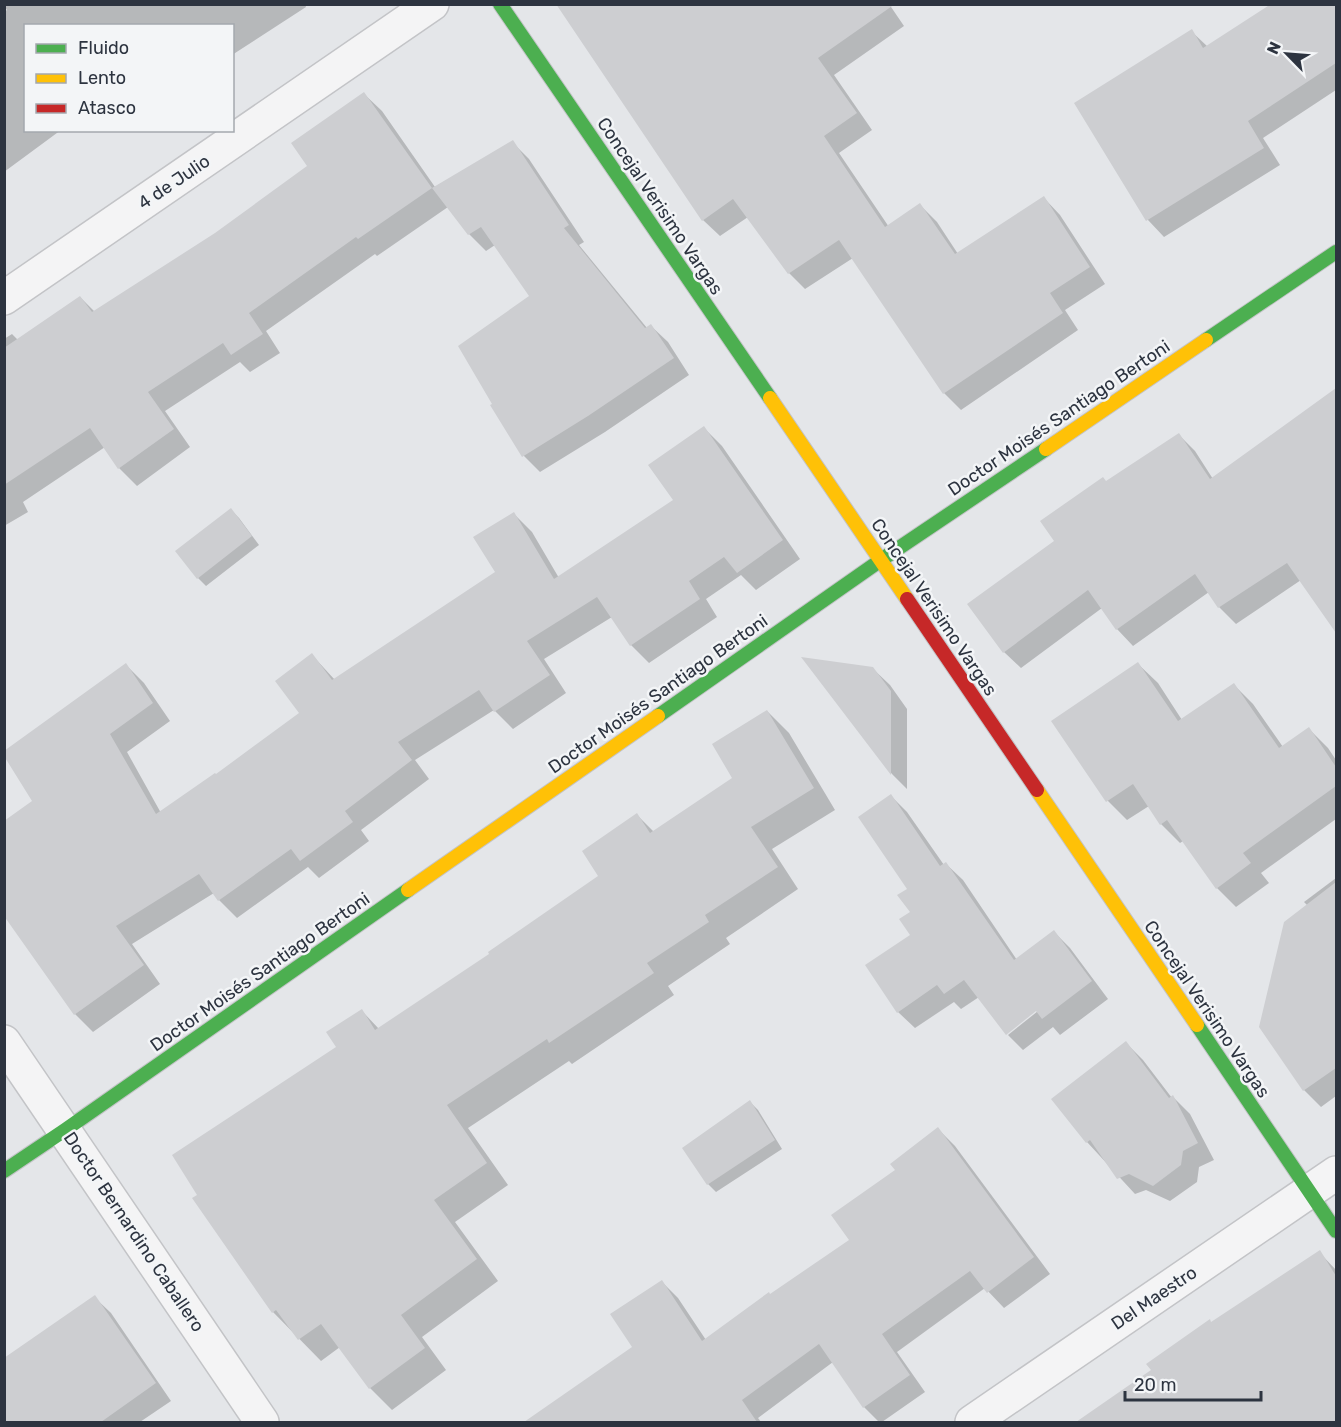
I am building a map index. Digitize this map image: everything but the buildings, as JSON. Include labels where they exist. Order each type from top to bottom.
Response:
[{"type":"street","name":"4 de Julio","points":[[4,298],[432,4]]},
{"type":"street","name":"Concejal Verisimo Vargas","points":[[500,4],[1336,1231]]},
{"type":"street","name":"Doctor Moisés Santiago Bertoni","points":[[4,1171],[881,560],[1336,252]]},
{"type":"street","name":"Doctor Bernardino Caballero","points":[[4,1042],[262,1422]]},
{"type":"street","name":"Del Maestro","points":[[972,1422],[1336,1173]]},
{"type":"traffic: fast","points":[[500,4],[770,398]]},
{"type":"traffic: fast","points":[[1206,340],[1336,252]]},
{"type":"traffic: fast","points":[[658,716],[881,560],[1046,449]]},
{"type":"traffic: fast","points":[[4,1171],[408,890]]},
{"type":"traffic: fast","points":[[1197,1025],[1336,1231]]},
{"type":"traffic: slow","points":[[1046,449],[1206,340]]},
{"type":"traffic: slow","points":[[770,398],[907,599]]},
{"type":"traffic: slow","points":[[408,890],[658,716]]},
{"type":"traffic: slow","points":[[1037,790],[1197,1025]]},
{"type":"traffic: jam","points":[[907,599],[1037,790]]}]
